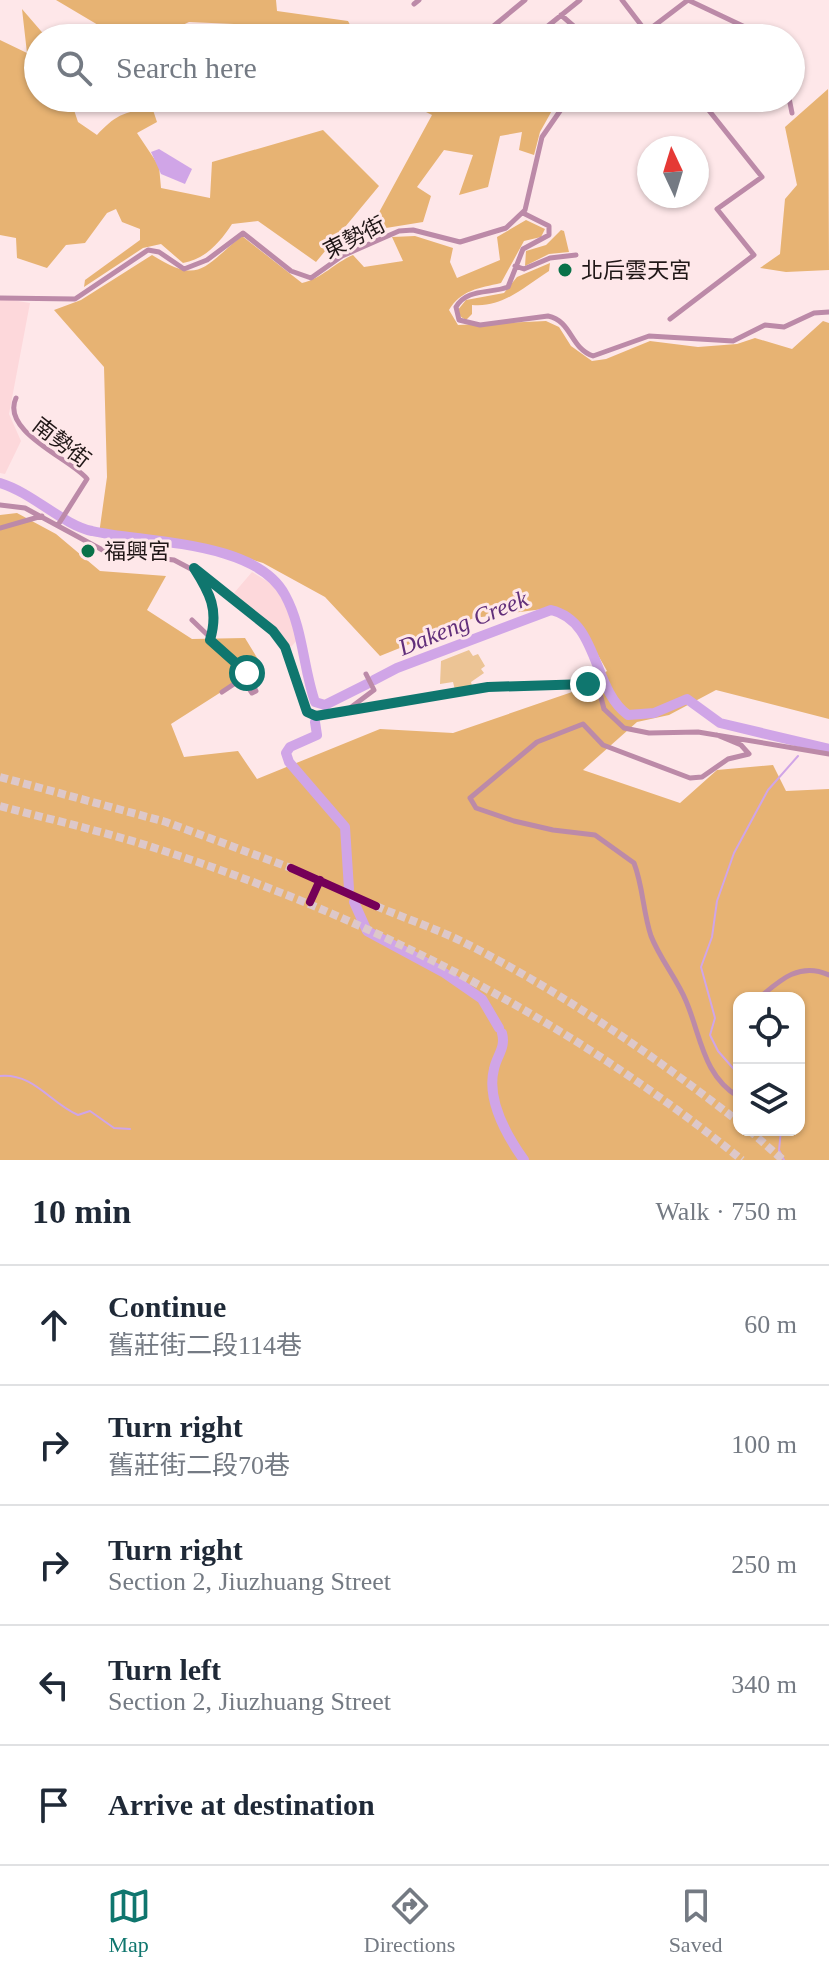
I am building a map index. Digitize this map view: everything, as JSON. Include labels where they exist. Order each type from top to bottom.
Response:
[{"type":"highway","points":[[291,868],[376,906]]},
{"type":"highway","points":[[310,902],[320,880]]},
{"type":"street","points":[[496,24],[525,0]]},
{"type":"street","points":[[550,24],[580,0]]},
{"type":"street","points":[[622,0],[641,24]]},
{"type":"street","points":[[655,24],[688,0],[739,24]]},
{"type":"street","points":[[561,15],[571,24]]},
{"type":"street","points":[[559,112],[542,137],[523,213],[549,226],[549,235],[525,247],[515,266],[514,281],[508,287],[472,294],[460,300],[456,307],[459,320],[480,325],[548,316],[558,318],[566,325],[581,350],[593,356],[605,355],[649,336],[733,341],[765,325],[784,327],[814,313],[829,312]]},
{"type":"street","points":[[670,319],[754,257],[717,209],[762,177],[710,112]]},
{"type":"street","name":"東勢街","points":[[0,298],[75,299],[148,250],[159,252],[184,269],[207,260],[243,233],[291,271],[311,278],[342,256],[387,234],[413,230],[460,242],[506,228],[523,213]]},
{"type":"street","points":[[515,266],[524,269],[550,258],[576,255]]},
{"type":"street","name":"南勢街","points":[[16,398],[11,406],[13,421],[27,439],[86,476],[59,523]]},
{"type":"street","points":[[0,505],[25,508],[59,523],[108,553],[169,559],[194,568],[279,639],[293,664],[307,712],[316,716],[488,687],[588,684],[598,686],[604,709],[624,728],[649,733],[681,730],[716,734],[798,752],[829,754]]},
{"type":"street","points":[[0,528],[42,516]]},
{"type":"street","points":[[194,568],[213,600],[215,622],[210,640]]},
{"type":"street","points":[[192,620],[247,673],[256,691],[252,693],[246,684],[237,682],[222,692]]},
{"type":"street","points":[[345,712],[374,690],[366,674]]},
{"type":"street","points":[[716,734],[721,740],[741,745],[749,754],[728,759],[702,777],[690,778],[603,745],[583,724],[575,725],[560,735],[537,742],[470,798],[476,808],[514,821],[595,835],[634,863],[651,935],[667,972],[685,998],[714,1075],[733,1092]]},
{"type":"street","points":[[767,992],[795,971],[815,969],[829,975]]},
{"type":"shaded area","points":[[56,0],[276,0],[277,11],[348,21],[350,24],[189,22],[96,24]]},
{"type":"shaded area","points":[[22,9],[35,24],[24,24],[24,27]]},
{"type":"shaded area","points":[[0,40],[24,52],[24,112],[75,112],[78,122],[97,135],[122,115],[154,112],[157,122],[137,133],[159,166],[161,188],[210,198],[212,162],[323,130],[379,186],[316,262],[258,221],[232,224],[212,249],[199,258],[183,263],[161,244],[143,248],[84,287],[85,280],[140,240],[140,229],[122,222],[116,209],[107,213],[85,243],[66,245],[47,268],[17,258],[16,238],[0,235]]},
{"type":"shaded area","points":[[828,89],[829,270],[786,272],[760,268],[780,254],[785,199],[797,185],[785,127]]},
{"type":"shaded area","points":[[426,112],[551,112],[540,132],[534,155],[519,150],[522,132],[500,136],[488,187],[459,195],[473,155],[444,150],[417,187],[431,196],[423,222],[386,228],[376,218],[432,115]]},
{"type":"shaded area","points":[[159,149],[192,169],[185,184],[161,174],[151,152]]},
{"type":"shaded area","points":[[526,220],[545,229],[541,237],[524,241],[501,283],[471,291],[454,303],[449,310],[458,325],[546,321],[559,327],[571,346],[592,361],[606,359],[650,341],[698,347],[737,344],[755,338],[792,349],[823,321],[829,323],[829,719],[716,690],[669,715],[637,722],[583,770],[680,803],[717,770],[773,765],[786,791],[829,789],[829,1160],[0,1160],[0,515],[17,513],[56,534],[100,571],[166,576],[147,610],[192,639],[245,638],[262,666],[171,724],[184,757],[238,751],[257,779],[380,729],[453,733],[575,691],[607,671],[581,625],[551,608],[474,618],[380,656],[325,597],[263,563],[219,549],[99,534],[107,477],[104,367],[54,310],[81,300],[152,255],[181,269],[200,269],[242,236],[302,283],[353,255],[364,267],[403,261],[392,237],[415,236],[453,248],[450,262],[457,278],[500,260],[497,237]]},
{"type":"shaded area","points":[[561,230],[564,231],[569,252],[549,254],[525,266],[526,251],[546,245]]},
{"type":"shaded area","points":[[550,263],[549,271],[513,295],[494,303],[472,305],[472,314],[466,320],[457,311],[466,300],[504,293],[517,277]]},
{"type":"shaded area","points":[[0,298],[30,303],[9,414],[21,441],[5,474],[0,473]]},
{"type":"shaded area","points":[[252,572],[275,586],[284,598],[298,639],[291,647],[234,593]]},
{"type":"shaded area","points":[[469,650],[473,656],[478,654],[485,666],[481,669],[484,673],[471,682],[472,686],[455,690],[453,682],[440,684],[441,661]]},
{"type":"waterway","name":"Dakeng Creek","points":[[0,483],[81,528],[197,547],[250,563],[271,577],[285,595],[299,634],[315,702],[325,705],[367,684]]},
{"type":"waterway","name":"Dakeng Creek","points":[[374,680],[397,668],[551,610],[567,617],[578,627],[608,689],[628,715],[654,713],[687,699],[720,723],[829,749]]},
{"type":"waterway","points":[[315,722],[317,735],[290,747],[286,753],[289,762],[345,827],[349,889]]},
{"type":"waterway","points":[[733,1068],[718,1051],[710,1035],[715,1018],[701,967],[712,937],[717,901],[734,853],[768,790],[798,756]]},
{"type":"waterway","points":[[354,902],[367,931],[443,972],[482,999],[499,1028]]},
{"type":"waterway","points":[[502,1033],[502,1047],[492,1081],[495,1105],[524,1160]]},
{"type":"waterway","points":[[0,1076],[23,1079],[78,1115],[90,1111],[114,1128],[130,1129]]},
{"type":"waterway","points":[[780,1136],[779,1150],[784,1160]]},
{"type":"tunnel","points":[[0,777],[166,822],[291,868]]},
{"type":"tunnel","points":[[0,806],[138,843],[237,876],[390,940],[465,977],[608,1062],[742,1160]]},
{"type":"tunnel","points":[[376,906],[461,941],[534,981],[639,1048],[733,1117]]},
{"type":"tunnel","points":[[756,1136],[783,1160]]},
{"type":"place","name":"北后雲天宮","points":[[565,270]]},
{"type":"place","name":"福興宮","points":[[88,551]]},
{"type":"route","points":[[247,673],[210,640],[215,622],[213,600],[194,568],[273,631],[293,664],[307,712],[316,716],[488,687],[588,684]]}]
